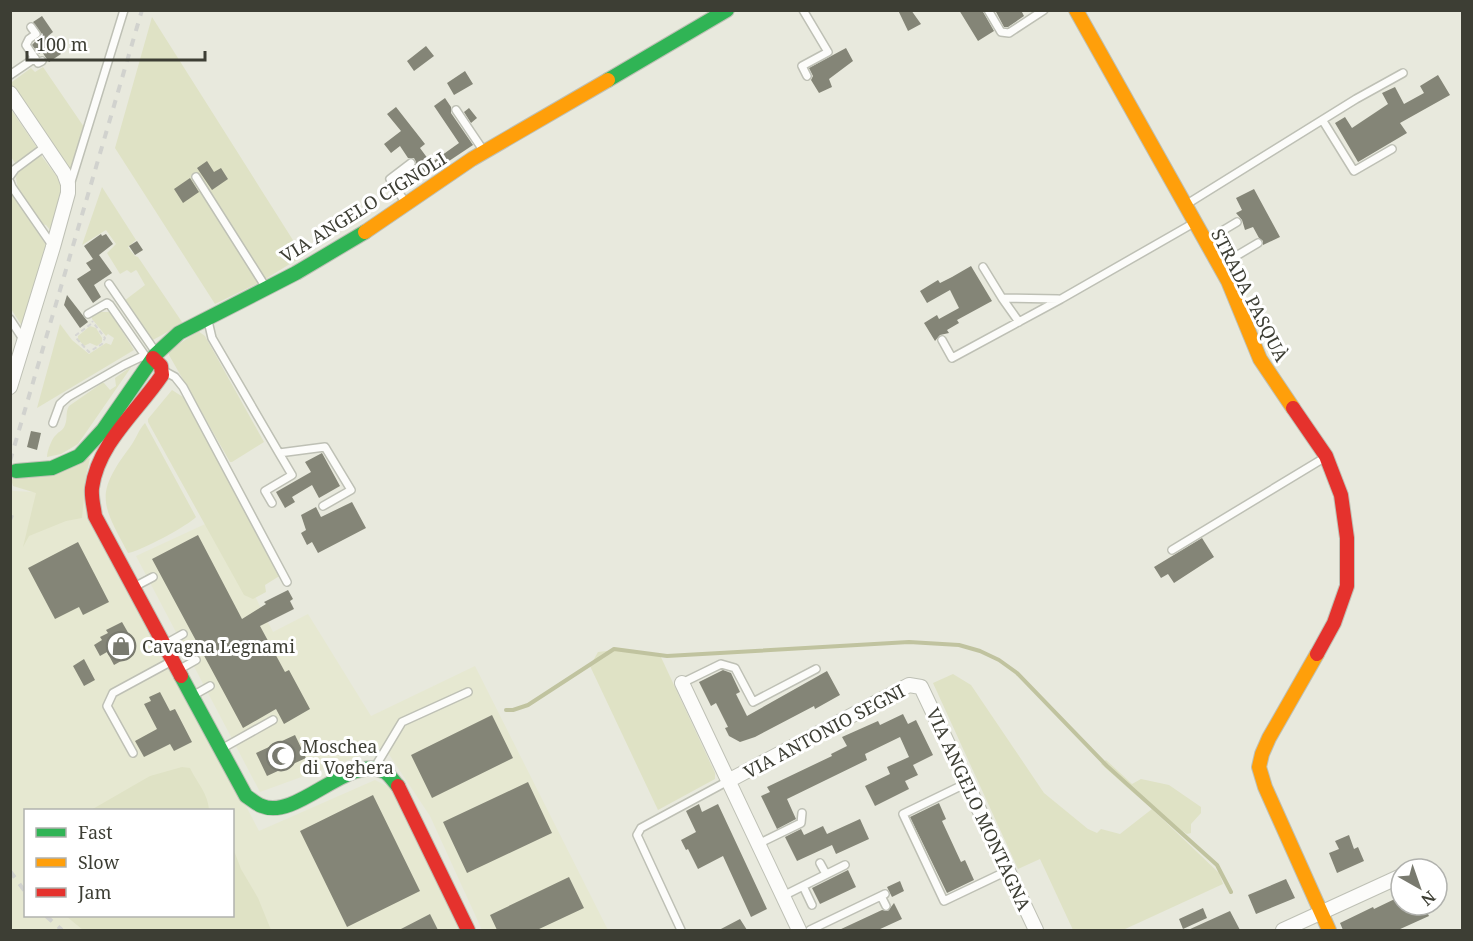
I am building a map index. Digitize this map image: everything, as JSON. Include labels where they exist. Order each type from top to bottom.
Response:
[{"type":"street","name":"VIA ANGELO CIGNOLI","points":[[16,471],[55,468],[81,455],[98,438],[152,356],[179,333],[266,288],[364,232],[485,152],[711,15],[728,10]]},
{"type":"street","name":"STRADA PASQUÀ","points":[[1076,10],[1228,281],[1260,359],[1326,456],[1341,495],[1347,538],[1347,586],[1334,623],[1269,738],[1259,767],[1277,817],[1329,930]]},
{"type":"street","points":[[10,93],[66,179],[68,193],[11,385]]},
{"type":"street","points":[[152,356],[162,370],[159,380],[106,449],[96,467],[91,491],[95,516],[246,796],[260,807],[272,809],[291,803],[359,769],[375,767],[389,773],[401,789],[468,930]]},
{"type":"street","points":[[682,683],[799,930]]},
{"type":"street","name":"VIA ANTONIO SEGNI","points":[[728,781],[909,685],[921,687]]},
{"type":"street","name":"VIA ANGELO MONTAGNA","points":[[921,687],[1036,930]]},
{"type":"street","points":[[1283,930],[1389,882]]},
{"type":"lane","points":[[68,193],[124,10]]},
{"type":"lane","points":[[803,10],[828,52],[802,66],[807,76]]},
{"type":"lane","points":[[988,10],[1001,32],[1009,33],[1044,10]]},
{"type":"lane","points":[[10,75],[38,59],[26,45],[29,39],[36,34],[31,27]]},
{"type":"lane","points":[[1185,206],[1403,73]]},
{"type":"lane","points":[[456,110],[485,152]]},
{"type":"lane","points":[[1323,121],[1354,171],[1392,149]]},
{"type":"lane","points":[[10,176],[15,169],[46,146]]},
{"type":"lane","points":[[407,204],[390,179],[411,163]]},
{"type":"lane","points":[[196,177],[266,288]]},
{"type":"lane","points":[[10,182],[53,248]]},
{"type":"lane","points":[[1205,242],[1237,222]]},
{"type":"lane","points":[[942,340],[952,358],[1194,223]]},
{"type":"lane","points":[[1219,266],[1258,243]]},
{"type":"lane","points":[[983,267],[1019,322]]},
{"type":"lane","points":[[109,285],[152,356]]},
{"type":"lane","points":[[1002,298],[1061,299]]},
{"type":"lane","points":[[88,314],[107,303],[152,356]]},
{"type":"lane","points":[[10,319],[25,341]]},
{"type":"lane","points":[[207,319],[212,338],[292,475],[265,491],[272,503]]},
{"type":"lane","points":[[53,423],[60,404],[68,397],[124,365],[152,356]]},
{"type":"lane","points":[[162,370],[175,377],[183,387],[287,582]]},
{"type":"lane","points":[[279,453],[325,447],[351,490],[323,506]]},
{"type":"lane","points":[[1172,550],[1326,456]]},
{"type":"lane","points":[[133,588],[153,578]]},
{"type":"lane","points":[[163,645],[183,634]]},
{"type":"lane","points":[[133,753],[107,706],[113,693],[175,666],[196,660]]},
{"type":"lane","points":[[682,683],[721,664],[735,668],[753,702],[816,669]]},
{"type":"lane","points":[[192,696],[210,686]]},
{"type":"lane","points":[[375,767],[402,722],[468,692]]},
{"type":"lane","points":[[221,750],[273,720]]},
{"type":"lane","points":[[681,930],[636,835],[641,828],[728,781]]},
{"type":"lane","points":[[967,783],[903,814],[944,901],[1009,870]]},
{"type":"lane","points":[[758,844],[801,823],[802,813]]},
{"type":"lane","points":[[820,863],[826,874]]},
{"type":"lane","points":[[783,896],[845,865]]},
{"type":"lane","points":[[803,886],[812,904]]},
{"type":"lane","points":[[810,930],[883,895],[886,906]]},
{"type":"path","points":[[88,314],[105,338],[102,344],[88,352],[76,335],[93,322]]},
{"type":"shaded area","points":[[152,17],[303,256],[262,281],[215,304],[115,148]]},
{"type":"shaded area","points":[[43,67],[84,127],[72,173],[69,173],[12,86],[12,82],[31,68],[35,72]]},
{"type":"shaded area","points":[[10,108],[38,149],[16,164],[11,157]]},
{"type":"shaded area","points":[[40,154],[61,182],[62,192],[51,231],[46,225],[41,224],[18,190],[16,178],[17,171]]},
{"type":"shaded area","points":[[102,187],[136,240],[128,247],[138,257],[182,322],[151,341],[124,301],[145,285],[137,271],[131,273],[127,270],[120,274],[107,253],[116,244],[106,230],[82,245]]},
{"type":"shaded area","points":[[10,191],[46,245],[37,275],[39,279],[22,326],[11,309]]},
{"type":"shaded area","points":[[97,312],[110,312],[134,350],[37,408],[60,324],[72,340],[89,354],[106,343],[111,345],[114,338],[108,334],[106,336],[92,319],[92,315]]},
{"type":"shaded area","points":[[90,326],[96,328],[102,338],[102,342],[97,346],[90,343],[84,346],[78,339],[78,336]]},
{"type":"shaded area","points":[[198,331],[205,336],[264,442],[232,462],[169,355],[169,351]]},
{"type":"shaded area","points":[[132,366],[78,444],[61,454],[47,457],[53,439],[64,427],[69,406],[102,383],[110,390],[116,386],[115,378]]},
{"type":"shaded area","points":[[172,390],[183,397],[281,575],[265,585],[266,592],[253,599],[244,595],[148,422]]},
{"type":"shaded area","points":[[145,423],[196,517],[164,538],[128,553],[108,511],[107,489],[119,463]]},
{"type":"shaded area","points":[[90,458],[82,518],[66,521],[29,536],[23,547],[36,493],[13,486],[11,479]]},
{"type":"shaded area","points":[[10,488],[13,491],[34,492],[81,489],[259,831],[375,780],[391,788],[460,930],[11,930]]},
{"type":"shaded area","points":[[216,519],[273,632],[308,614],[371,716],[475,666],[608,930],[482,930],[430,816],[384,747],[260,792],[136,556]]},
{"type":"shaded area","points":[[615,650],[660,655],[715,773],[715,779],[658,810],[590,666],[598,652]]},
{"type":"shaded area","points":[[953,674],[971,685],[1044,793],[1088,829],[1097,833],[1101,829],[1120,834],[1152,809],[1219,873],[1223,884],[1123,930],[1073,930],[1040,859],[1018,869],[933,683]]},
{"type":"shaded area","points":[[1106,760],[1132,784],[1141,779],[1169,785],[1201,807],[1201,813],[1191,824],[1191,833],[1187,834],[1132,791],[1101,764]]},
{"type":"shaded area","points":[[182,767],[190,768],[204,793],[209,809],[93,809],[150,776]]},
{"type":"shaded area","points":[[234,851],[271,930],[83,930],[67,917],[234,917]]},
{"type":"building","points":[[898,10],[911,10],[921,24],[908,31]]},
{"type":"building","points":[[959,10],[982,10],[994,31],[978,41]]},
{"type":"building","points":[[995,10],[1021,10],[1024,16],[1008,27],[1004,27]]},
{"type":"building","points":[[42,16],[53,32],[48,36],[61,54],[49,62],[42,52],[39,54],[32,45],[42,34],[33,22]]},
{"type":"building","points":[[426,46],[434,56],[414,71],[407,61]]},
{"type":"building","points":[[846,48],[853,61],[829,79],[832,87],[819,93],[811,80],[813,76],[809,68]]},
{"type":"building","points":[[465,71],[473,84],[454,95],[447,83]]},
{"type":"building","points":[[1438,75],[1450,95],[1400,123],[1407,133],[1358,162],[1335,123],[1345,117],[1352,128],[1388,104],[1382,93],[1395,87],[1404,104],[1424,93],[1420,86]]},
{"type":"building","points":[[445,98],[451,107],[451,113],[473,145],[404,191],[398,180],[414,167],[416,162],[414,158],[408,158],[400,146],[391,153],[384,144],[401,131],[387,114],[396,107],[425,144],[420,148],[431,163],[459,143],[434,106]]},
{"type":"building","points":[[469,108],[477,118],[471,123],[464,112]]},
{"type":"building","points":[[207,161],[214,172],[221,168],[228,179],[212,190],[197,168]]},
{"type":"building","points":[[190,178],[199,192],[183,203],[174,189]]},
{"type":"building","points":[[1254,189],[1280,237],[1263,245],[1263,241],[1253,227],[1245,230],[1242,220],[1236,213],[1242,210],[1236,198]]},
{"type":"building","points":[[101,234],[102,236],[106,234],[113,244],[99,255],[112,273],[94,285],[101,297],[93,303],[77,279],[91,270],[86,263],[93,259],[84,246]]},
{"type":"building","points":[[137,241],[143,250],[135,255],[129,246]]},
{"type":"building","points":[[971,266],[992,301],[957,320],[959,323],[947,330],[949,333],[940,335],[935,341],[924,323],[937,315],[939,319],[959,308],[950,290],[927,303],[920,291],[938,280],[940,283]]},
{"type":"building","points":[[67,295],[88,322],[80,328],[64,305]]},
{"type":"building","points":[[31,431],[41,433],[37,450],[27,447]]},
{"type":"building","points":[[322,453],[340,486],[319,498],[312,485],[292,497],[295,502],[285,508],[276,492],[311,472],[305,462]]},
{"type":"building","points":[[352,502],[366,528],[318,553],[312,542],[307,545],[301,533],[306,530],[301,515],[316,507],[321,517]]},
{"type":"building","points":[[198,535],[242,619],[266,604],[264,602],[288,590],[293,599],[290,601],[294,609],[260,626],[285,672],[289,670],[310,709],[284,724],[276,709],[243,728],[152,559]]},
{"type":"building","points":[[1202,538],[1214,557],[1174,583],[1168,574],[1161,578],[1154,567]]},
{"type":"building","points":[[78,542],[109,602],[83,615],[79,607],[55,619],[28,568]]},
{"type":"building","points":[[122,622],[130,636],[125,639],[131,650],[128,652],[130,656],[114,665],[107,652],[100,656],[94,645],[102,640],[100,637],[108,633],[106,630]]},
{"type":"building","points":[[84,659],[95,680],[84,686],[73,666]]},
{"type":"building","points":[[723,670],[731,673],[740,692],[736,694],[747,716],[827,671],[840,695],[815,709],[814,706],[755,737],[740,742],[729,736],[725,728],[728,727],[716,703],[711,706],[699,682]]},
{"type":"building","points":[[160,692],[170,711],[175,709],[192,742],[174,751],[170,744],[144,757],[135,741],[157,729],[144,704],[151,701],[149,697]]},
{"type":"building","points":[[903,714],[908,724],[916,720],[933,755],[913,765],[918,775],[905,781],[909,789],[875,806],[865,786],[890,774],[887,767],[909,757],[900,737],[865,754],[867,760],[787,799],[796,819],[777,829],[761,796],[770,792],[767,787],[832,756],[831,754],[847,746],[842,737],[878,721],[880,725]]},
{"type":"building","points":[[492,715],[513,758],[432,798],[411,755]]},
{"type":"building","name":"Moschea di Voghera","points":[[295,735],[306,758],[267,776],[256,753]]},
{"type":"building","points":[[528,782],[552,833],[467,873],[443,822]]},
{"type":"building","points":[[373,795],[420,891],[347,927],[300,831]]},
{"type":"building","points":[[939,803],[946,819],[942,821],[961,862],[965,860],[974,880],[947,893],[910,817]]},
{"type":"building","points":[[699,804],[702,812],[718,804],[767,909],[751,917],[723,856],[698,869],[681,840],[696,832],[686,811]]},
{"type":"building","points":[[860,819],[869,839],[836,854],[832,845],[797,861],[785,837],[801,829],[804,835],[823,826],[827,834]]},
{"type":"building","points":[[1349,835],[1354,849],[1358,847],[1364,861],[1337,873],[1329,853],[1339,849],[1335,841]]},
{"type":"building","points":[[848,870],[856,887],[820,904],[812,888]]},
{"type":"building","points":[[569,877],[584,908],[537,930],[497,930],[490,915]]},
{"type":"building","points":[[1286,879],[1295,898],[1256,914],[1248,895]]},
{"type":"building","points":[[900,881],[904,891],[892,897],[887,887]]},
{"type":"building","points":[[1389,902],[1389,917],[1427,917],[1398,930],[1343,930],[1340,923],[1373,907],[1374,909]]},
{"type":"building","points":[[894,903],[902,919],[878,930],[839,930],[882,910],[888,911]]},
{"type":"building","points":[[1203,908],[1207,918],[1183,929],[1179,919]]},
{"type":"building","points":[[1230,911],[1240,930],[1188,930]]},
{"type":"building","points":[[430,914],[438,930],[399,930]]},
{"type":"building","points":[[740,919],[747,930],[719,930]]},
{"type":"waterway","points":[[506,710],[528,705],[614,649],[667,656],[909,642],[959,645],[999,660],[1017,673],[1107,766],[1217,865],[1231,892]]},
{"type":"railway","points":[[10,461],[142,10]]},
{"type":"railway","points":[[10,520],[12,515]]},
{"type":"railway","points":[[10,871],[24,890]]},
{"type":"railway","points":[[47,917],[62,930]]},
{"type":"traffic: fast","points":[[608,80],[727,10]]},
{"type":"traffic: fast","points":[[16,471],[52,468],[79,456],[103,430],[155,355],[179,333],[296,273],[365,232]]},
{"type":"traffic: fast","points":[[181,676],[246,796],[260,805],[276,808],[291,804],[340,778],[371,768],[385,772],[398,786]]},
{"type":"traffic: slow","points":[[1076,10],[1228,281],[1260,359],[1293,408]]},
{"type":"traffic: slow","points":[[365,232],[472,159],[608,80]]},
{"type":"traffic: slow","points":[[1317,654],[1269,738],[1259,767],[1265,787],[1329,930]]},
{"type":"traffic: jam","points":[[153,358],[161,366],[162,375],[110,442],[96,472],[92,495],[95,516],[181,676]]},
{"type":"traffic: jam","points":[[1293,408],[1326,456],[1341,495],[1347,538],[1347,586],[1334,623],[1317,654]]},
{"type":"traffic: jam","points":[[398,786],[468,930]]},
{"type":"place","name":"Cavagna Legnami","points":[[121,646]]},
{"type":"place","name":"Moschea di Voghera","points":[[281,756]]}]
